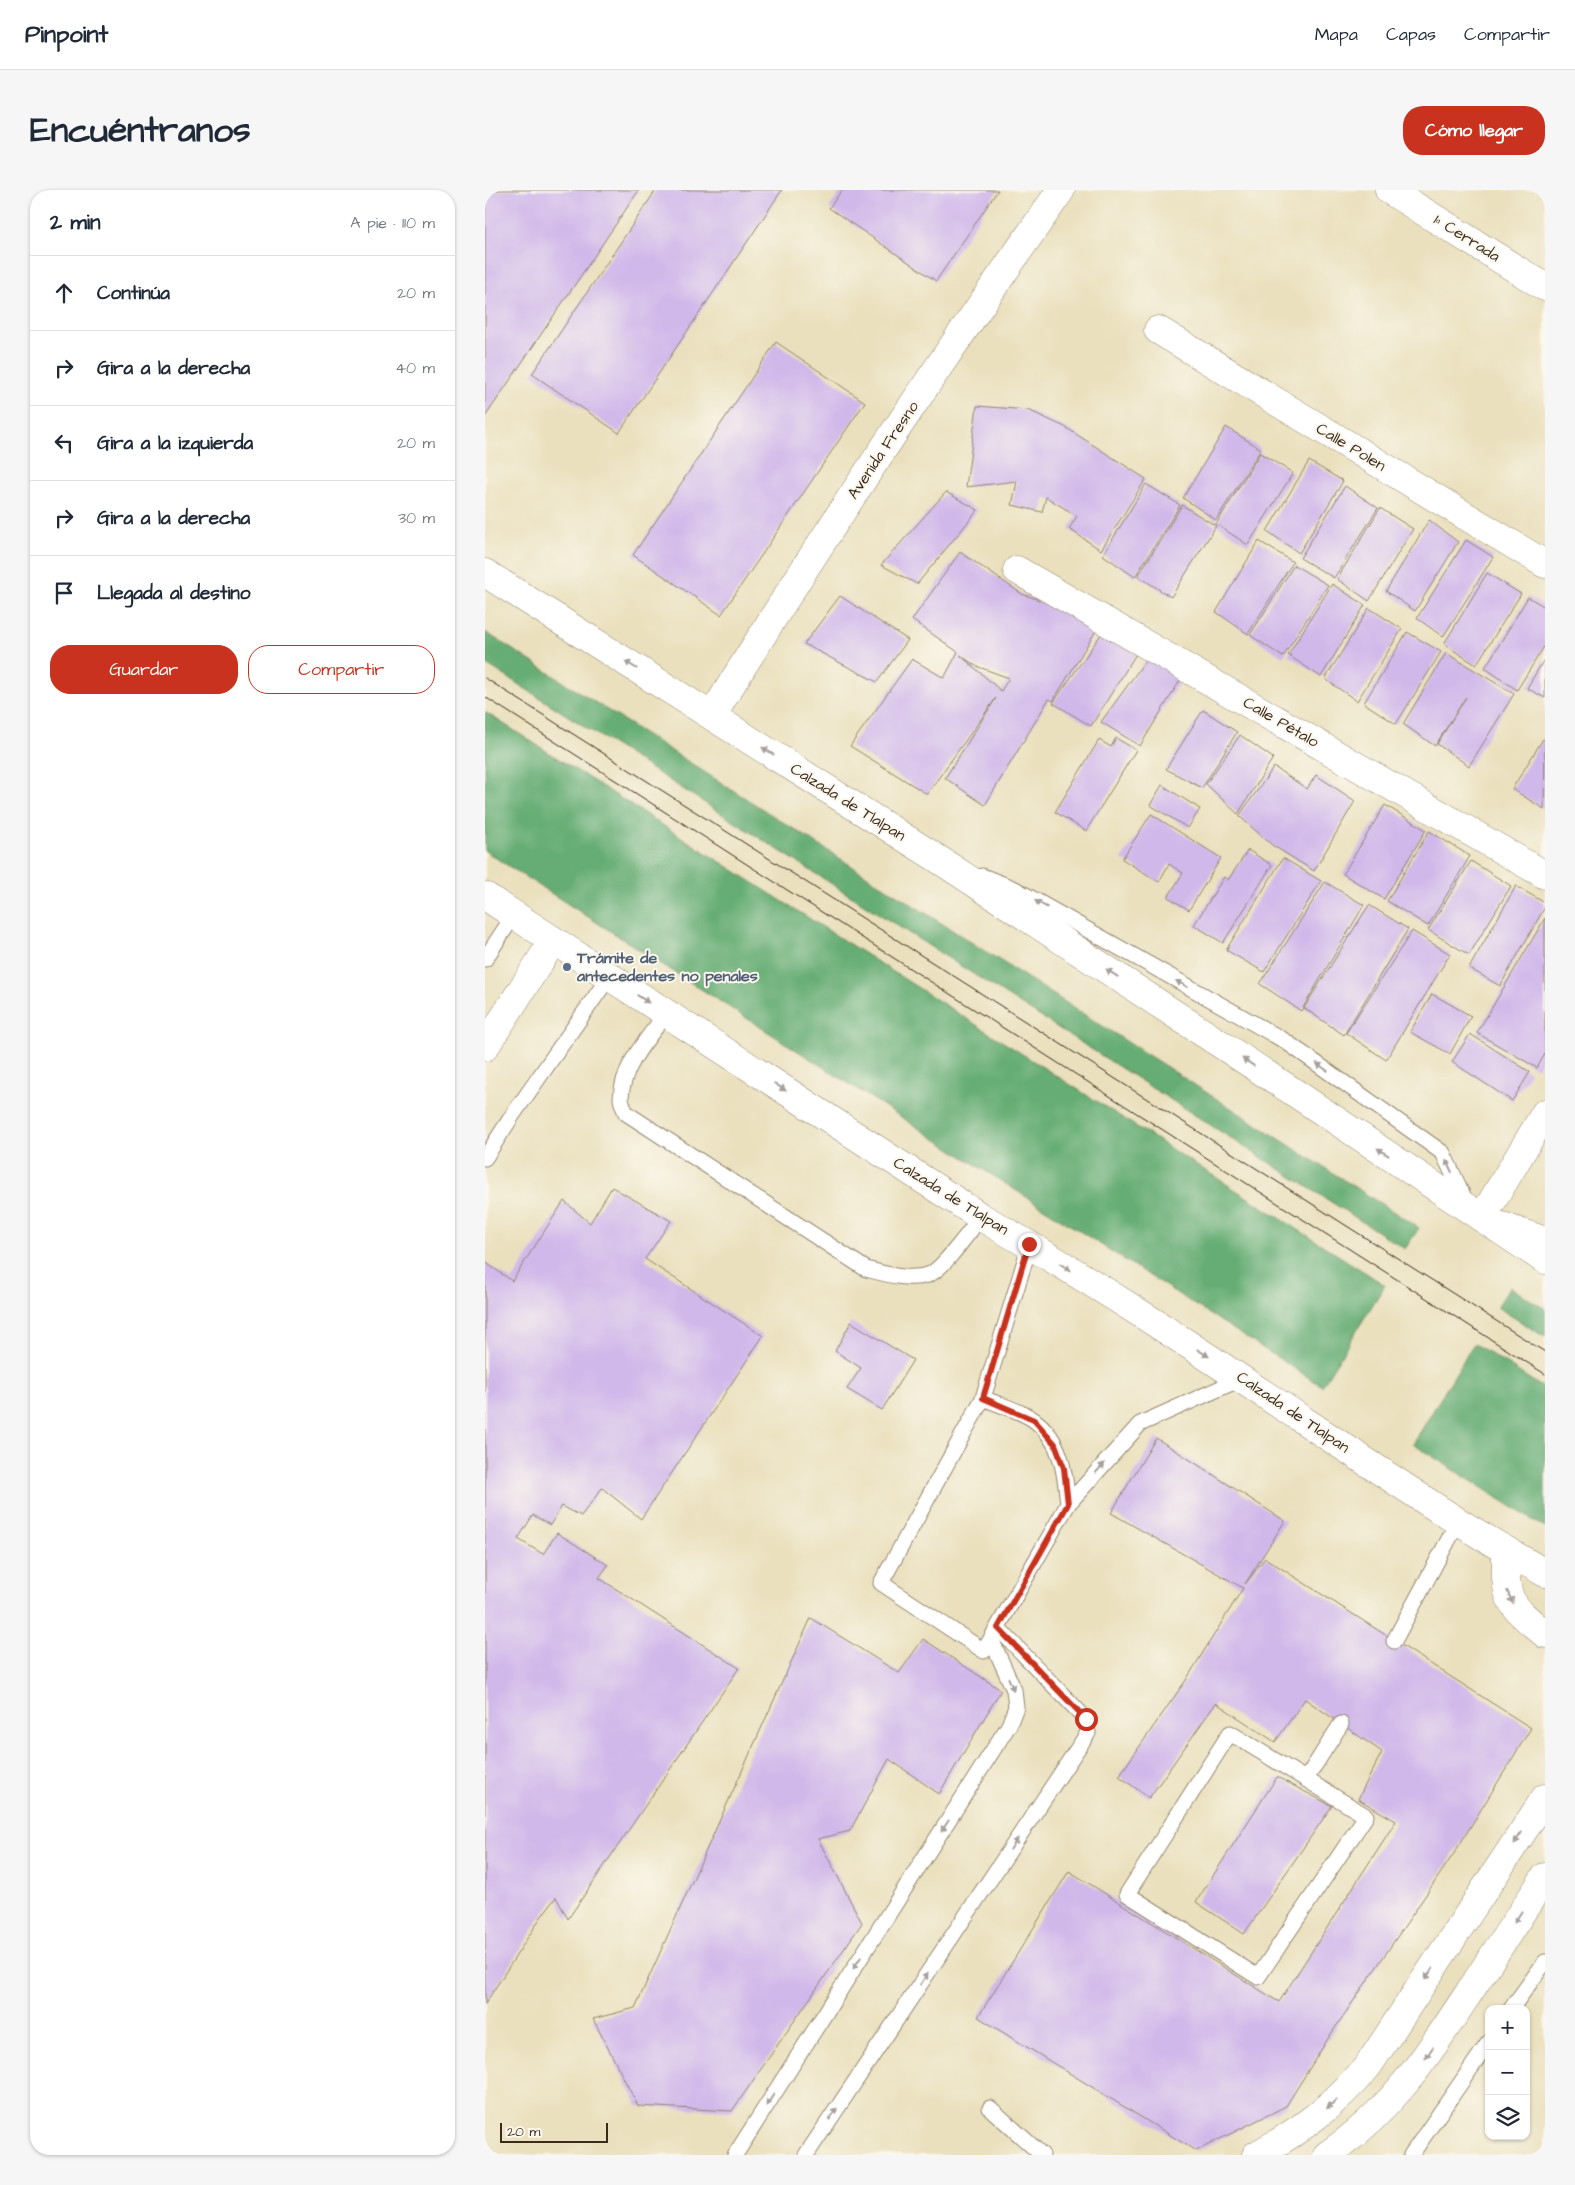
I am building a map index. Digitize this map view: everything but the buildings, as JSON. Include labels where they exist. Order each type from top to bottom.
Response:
[{"type":"main road","name":"Avenida Fresno","points":[[712,716],[851,497],[986,296],[1061,190]]},
{"type":"main road","name":"1ª Cerrada","points":[[1389,190],[1545,287]]},
{"type":"main road","name":"Calle Polen","points":[[1158,330],[1545,564]]},
{"type":"main road","name":"Calle Pétalo","points":[[1017,570],[1545,875]]},
{"type":"main road","name":"Calzada de Tlalpan","points":[[485,573],[935,857],[1295,1093],[1545,1260]]},
{"type":"main road","name":"Calzada de Tlalpan","points":[[485,896],[981,1217],[1029,1244],[1243,1378],[1458,1522],[1545,1573]]},
{"type":"main road","points":[[485,1048],[553,941]]},
{"type":"main road","points":[[1476,1214],[1545,1113]]},
{"type":"main road","name":"Calzada de Tlalpan","points":[[1476,1214],[1545,1241]]},
{"type":"main road","points":[[1506,1550],[1505,1583],[1509,1597],[1518,1612],[1545,1634]]},
{"type":"main road","points":[[1256,2155],[1287,2139],[1319,2116],[1345,2093],[1368,2066],[1545,1798]]},
{"type":"main road","points":[[1327,2155],[1367,2123],[1398,2093],[1426,2059],[1545,1876]]},
{"type":"lane","points":[[935,857],[1015,890],[1285,1041],[1443,1153],[1476,1214]]},
{"type":"lane","points":[[485,959],[514,915]]},
{"type":"lane","points":[[485,1158],[609,977]]},
{"type":"lane","points":[[666,1014],[635,1056],[625,1077],[621,1099],[626,1113],[866,1269],[895,1277],[929,1274],[944,1262],[981,1217]]},
{"type":"lane","points":[[1029,1244],[983,1398],[881,1583],[984,1651],[1068,1504],[1140,1424],[1243,1378]]},
{"type":"lane","points":[[983,1398],[1034,1420],[1055,1444],[1064,1468],[1068,1504]]},
{"type":"lane","points":[[1394,1641],[1458,1522]]},
{"type":"lane","points":[[735,2155],[1009,1725],[1015,1706],[1014,1690],[994,1634]]},
{"type":"lane","points":[[806,2155],[1088,1733],[1086,1719],[994,1634]]},
{"type":"lane","points":[[1306,1778],[1341,1724]]},
{"type":"lane","points":[[1230,1732],[1306,1778],[1366,1816],[1258,1977],[1127,1894],[1230,1732]]},
{"type":"lane","points":[[1514,2005],[1545,1962]]},
{"type":"lane","points":[[1411,2155],[1485,2048]]},
{"type":"lane","points":[[990,2108],[1042,2155]]},
{"type":"green space","points":[[485,632],[1419,1228],[1405,1249],[485,663]]},
{"type":"green space","points":[[485,712],[1385,1285],[1322,1386],[485,851]]},
{"type":"green space","points":[[1510,1287],[1545,1309],[1545,1337],[1497,1307]]},
{"type":"green space","points":[[1474,1343],[1545,1389],[1545,1528],[1413,1444]]},
{"type":"tram line","points":[[485,678],[1545,1352]]},
{"type":"tram line","points":[[485,697],[1545,1374]]},
{"type":"place","name":"Trámite de antecedentes no penales","points":[[567,967]]},
{"type":"route","points":[[1029,1244],[983,1398],[1034,1420],[1055,1444],[1064,1468],[1068,1504],[998,1628],[1086,1719]]}]
